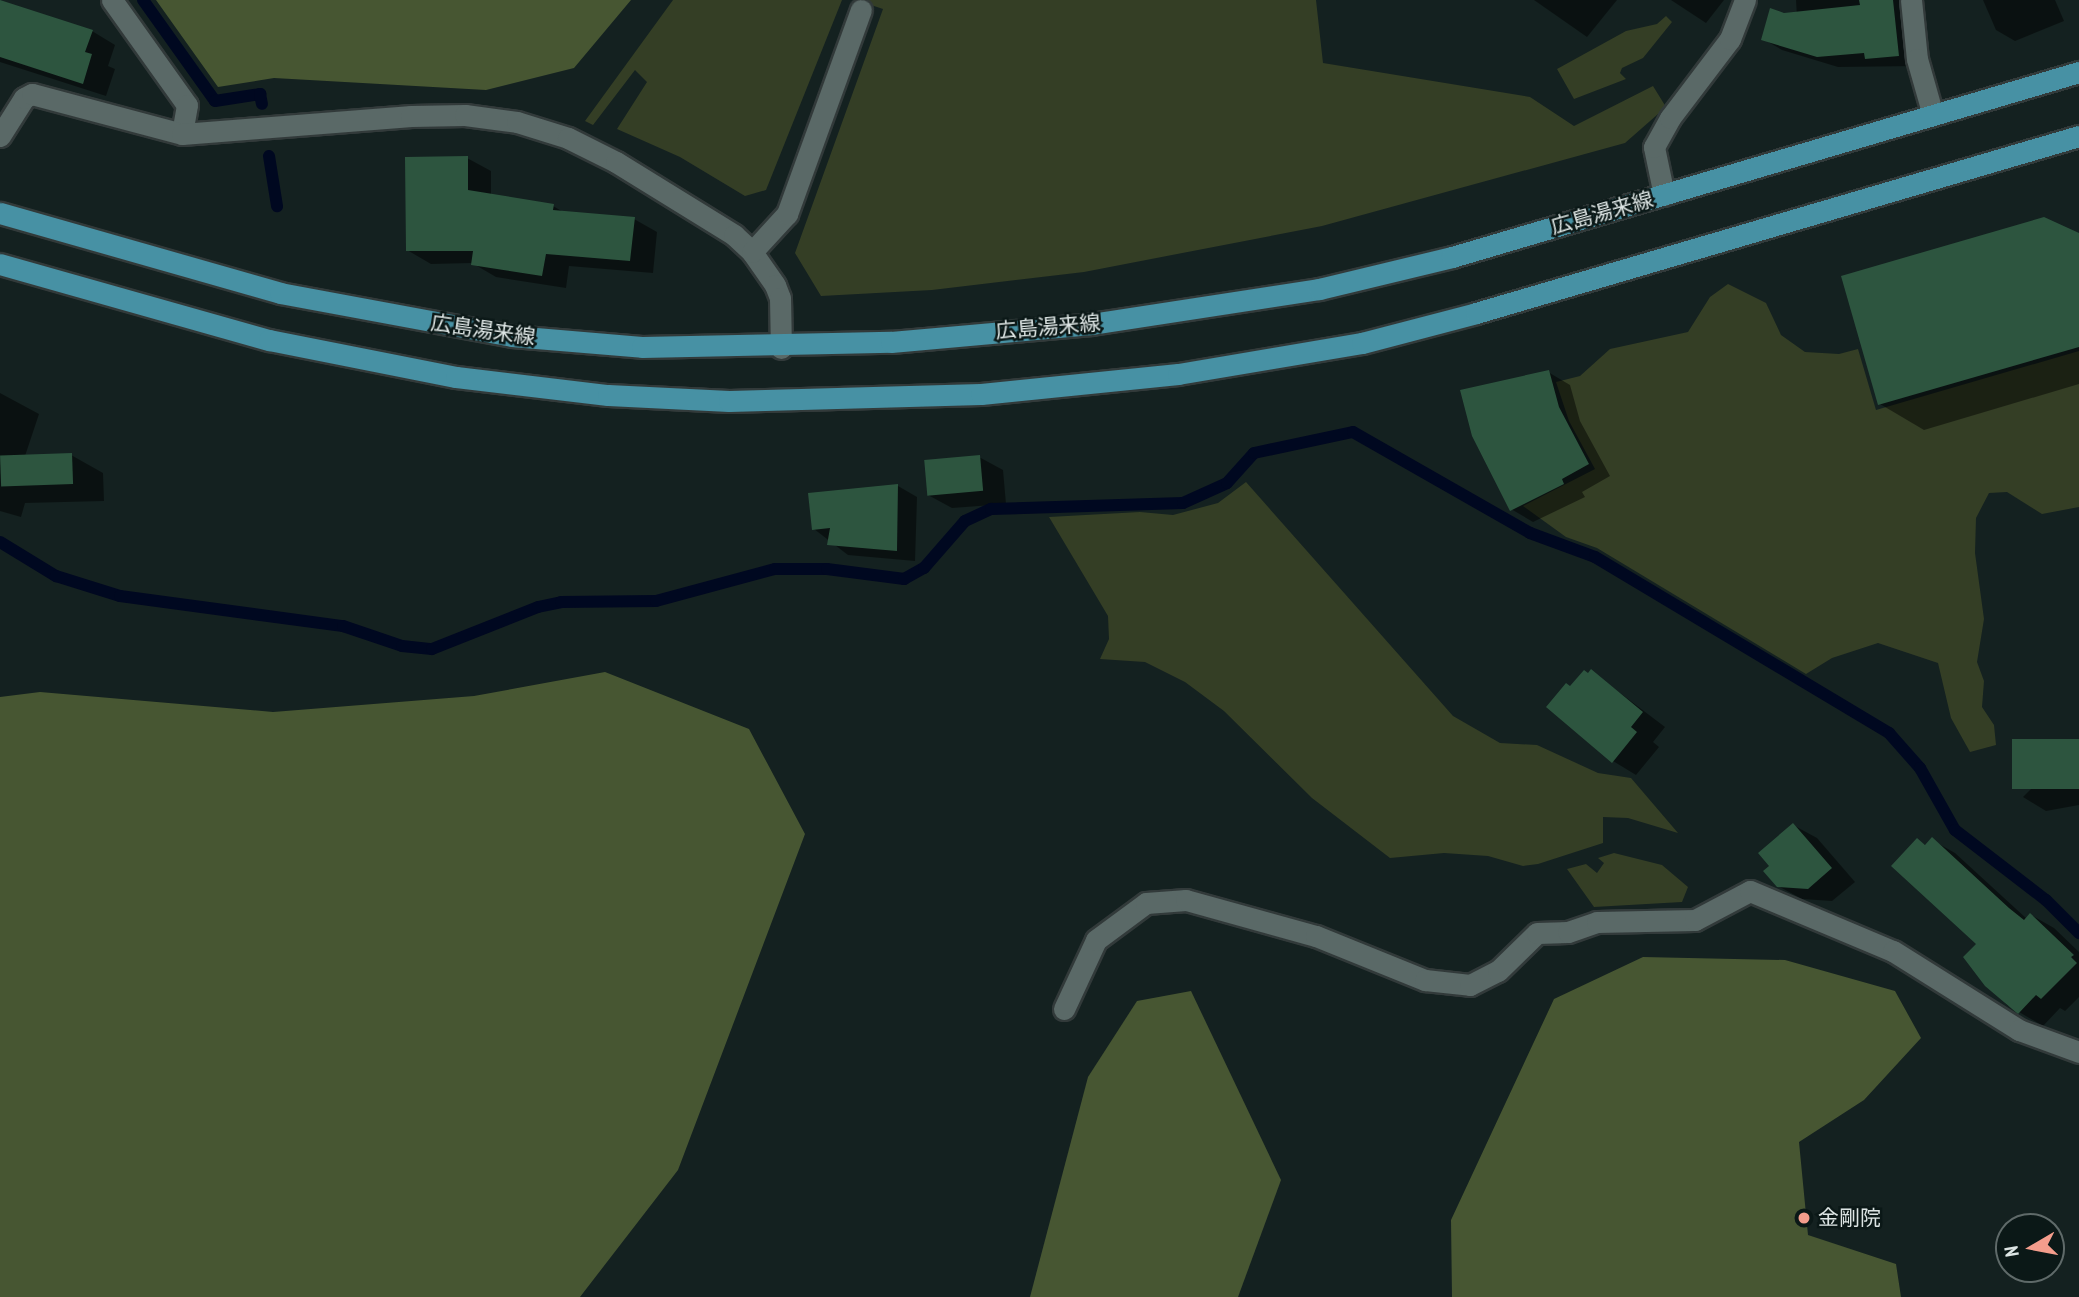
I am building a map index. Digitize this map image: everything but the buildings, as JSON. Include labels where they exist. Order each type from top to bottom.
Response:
[{"type":"main road","name":"広島湯来線","points":[[0,213],[267,289],[429,323],[642,347],[781,348],[1091,324],[1233,304],[1452,257],[2079,72]]},
{"type":"main road","points":[[0,264],[256,337],[456,377],[608,395],[729,401],[981,394],[1178,374],[1362,343],[1501,306],[2079,136]]},
{"type":"street","points":[[112,0],[187,105],[182,134]]},
{"type":"street","points":[[1664,195],[1654,147],[1670,118],[1730,39],[1745,0]]},
{"type":"street","points":[[1911,0],[1917,59],[1933,115]]},
{"type":"street","points":[[752,252],[787,214],[861,10]]},
{"type":"street","points":[[0,136],[24,98],[32,94],[182,134],[465,115],[517,122],[568,138],[616,162],[734,236],[752,252],[780,299],[781,348]]},
{"type":"street","points":[[1064,1009],[1096,940],[1146,903],[1186,900],[1316,936],[1425,980],[1469,985],[1498,971],[1536,933],[1568,932],[1597,922],[1695,920],[1750,891],[1893,951],[2019,1030],[2079,1052]]},
{"type":"green space","points":[[156,0],[631,0],[574,68],[486,90],[274,78],[218,87]]},
{"type":"green space","points":[[673,0],[842,0],[766,190],[745,196],[680,157],[617,129],[647,82],[635,70],[593,125],[585,121]]},
{"type":"green space","points":[[856,0],[1316,0],[1323,63],[1530,97],[1574,126],[1653,86],[1666,107],[1625,143],[1322,226],[1084,272],[932,290],[821,296],[795,253],[883,9]]},
{"type":"green space","points":[[1666,16],[1672,22],[1643,58],[1622,68],[1620,73],[1626,79],[1574,99],[1557,69],[1626,31],[1657,24]]},
{"type":"green space","points":[[1728,284],[1766,303],[1781,335],[1805,352],[1839,354],[1858,349],[1876,410],[2079,351],[2079,507],[2042,514],[2007,492],[1989,493],[1976,518],[1975,553],[1984,619],[1977,662],[1984,681],[1982,707],[1994,725],[1996,745],[1970,752],[1951,718],[1938,663],[1878,643],[1832,658],[1806,674],[1597,548],[1566,537],[1523,506],[1595,469],[1569,421],[1556,382],[1580,376],[1610,349],[1688,332],[1710,297]]},
{"type":"green space","points":[[1246,482],[1453,716],[1500,743],[1537,745],[1598,773],[1631,778],[1678,833],[1628,818],[1603,817],[1603,843],[1538,864],[1523,866],[1488,856],[1444,853],[1390,858],[1312,798],[1224,711],[1185,682],[1145,662],[1100,659],[1109,639],[1108,616],[1049,517],[1140,512],[1173,515],[1218,503]]},
{"type":"green space","points":[[605,672],[749,729],[805,834],[678,1170],[580,1297],[0,1297],[0,697],[40,692],[273,712],[474,696]]},
{"type":"green space","points":[[1614,853],[1662,865],[1688,887],[1682,902],[1594,907],[1567,869],[1586,864],[1597,873],[1604,863],[1598,858]]},
{"type":"green space","points":[[1643,957],[1785,960],[1895,991],[1921,1038],[1864,1100],[1799,1142],[1808,1235],[1896,1264],[1901,1297],[1452,1297],[1451,1220],[1554,999]]},
{"type":"green space","points":[[1191,991],[1281,1180],[1238,1297],[1030,1297],[1088,1077],[1137,1001]]},
{"type":"waterway","points":[[143,0],[215,101],[260,94],[262,104]]},
{"type":"waterway","points":[[269,156],[277,206]]},
{"type":"waterway","points":[[0,542],[56,576],[120,596],[343,626],[402,646],[432,649],[538,607],[561,602],[656,601],[775,569],[827,569],[904,579],[924,568],[965,521],[991,509],[1183,503],[1227,483],[1254,453],[1353,432],[1530,533],[1595,557],[1889,733],[1920,768],[1955,830],[2046,900],[2079,933]]},
{"type":"place","name":"金剛院","points":[[1804,1218]]}]
